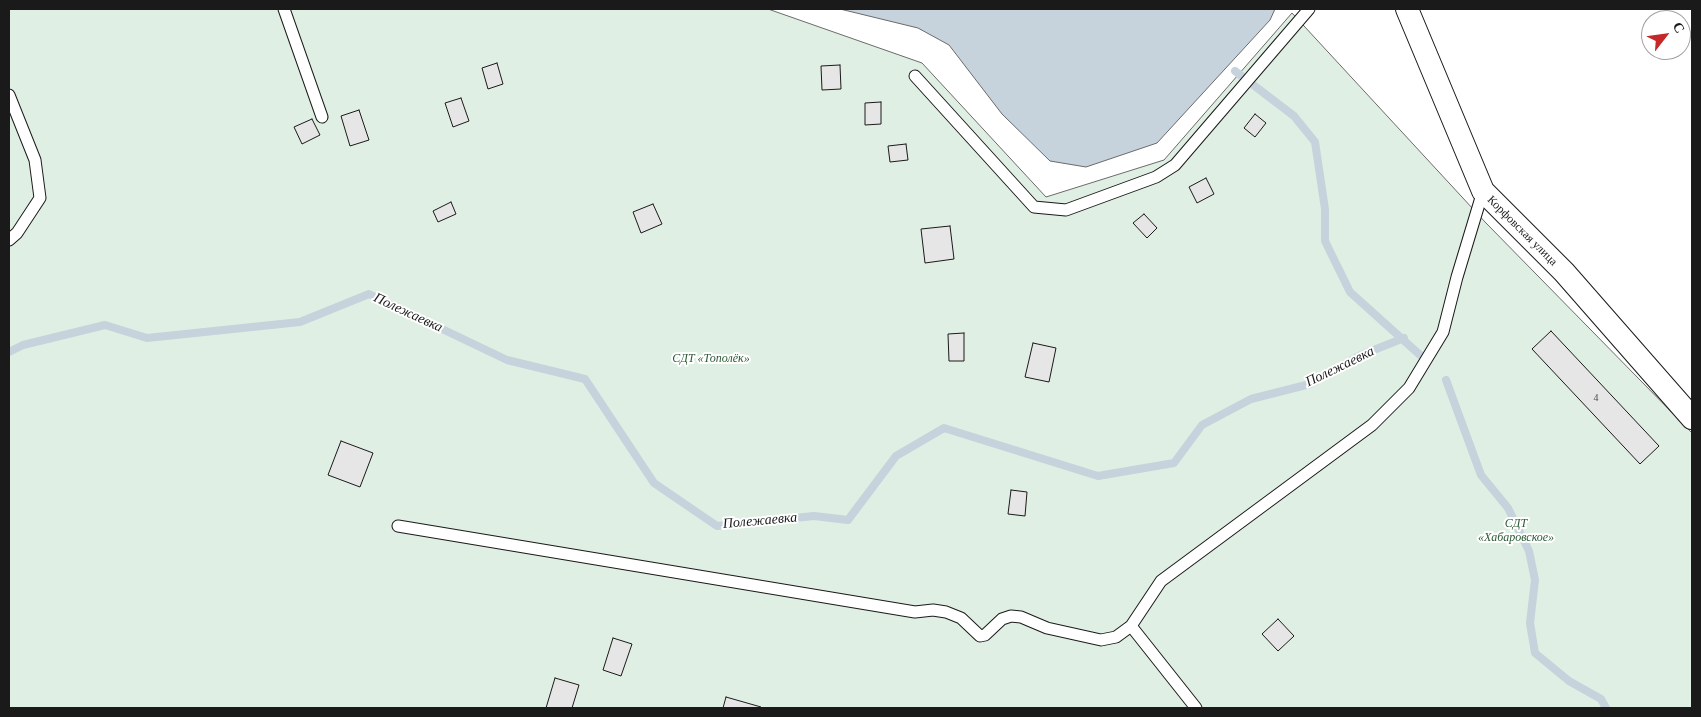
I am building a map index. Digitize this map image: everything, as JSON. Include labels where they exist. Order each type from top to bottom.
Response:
[{"type":"street","name":"Корфовская улица","points":[[1407,9],[1483,191],[1564,272],[1692,418]]},
{"type":"lane","points":[[284,9],[322,117]]},
{"type":"lane","points":[[914,76],[999,172],[1034,207],[1066,210],[1156,177],[1175,165],[1308,9]]},
{"type":"lane","points":[[9,95],[35,160],[40,198],[17,233],[9,240]]},
{"type":"lane","points":[[398,526],[916,612],[933,610],[946,612],[961,618],[980,636],[985,635],[1002,619],[1012,616],[1021,617],[1047,628],[1101,640],[1116,637],[1131,626],[1161,581],[1372,424],[1409,388],[1443,332],[1457,276],[1483,191]]},
{"type":"lane","points":[[1131,626],[1196,708]]},
{"type":"green space","name":"СДТ «Тополёк»","points":[[9,9],[768,9],[922,63],[1046,197],[1164,160],[1292,13],[1486,223],[1692,433],[1692,708],[9,708]]},
{"type":"shaded area","points":[[840,9],[1275,9],[1270,20],[1157,143],[1086,167],[1050,161],[1002,114],[949,45],[918,28]]},
{"type":"building","points":[[497,63],[503,84],[488,89],[482,68]]},
{"type":"building","points":[[840,65],[841,89],[822,90],[821,66]]},
{"type":"building","points":[[461,98],[469,121],[453,127],[445,103]]},
{"type":"building","points":[[881,102],[881,124],[865,125],[865,103]]},
{"type":"building","points":[[359,110],[369,140],[350,146],[341,116]]},
{"type":"building","points":[[1255,114],[1266,123],[1255,137],[1244,128]]},
{"type":"building","points":[[312,119],[320,135],[302,144],[294,127]]},
{"type":"building","points":[[906,144],[908,160],[890,162],[888,146]]},
{"type":"building","points":[[1206,178],[1214,194],[1197,203],[1189,187]]},
{"type":"building","points":[[451,202],[456,214],[438,222],[433,211]]},
{"type":"building","points":[[653,204],[662,224],[641,233],[633,212]]},
{"type":"building","points":[[1144,214],[1157,228],[1147,238],[1133,223]]},
{"type":"building","points":[[950,226],[954,259],[925,263],[921,229]]},
{"type":"building","points":[[1551,331],[1659,446],[1640,464],[1532,349]]},
{"type":"building","points":[[964,333],[964,361],[949,361],[948,334]]},
{"type":"building","points":[[1033,343],[1056,348],[1049,382],[1025,377]]},
{"type":"building","points":[[341,441],[373,453],[360,487],[328,475]]},
{"type":"building","points":[[1011,490],[1027,492],[1025,516],[1008,514]]},
{"type":"building","points":[[1278,619],[1294,636],[1278,651],[1262,634]]},
{"type":"building","points":[[613,638],[632,644],[621,676],[603,670]]},
{"type":"building","points":[[555,678],[579,685],[572,708],[546,708]]},
{"type":"building","points":[[726,697],[761,707],[723,708]]},
{"type":"waterway","name":"Полежаевка","points":[[1235,71],[1294,116],[1315,142],[1325,209],[1325,241],[1350,292],[1420,355]]},
{"type":"waterway","name":"Полежаевка","points":[[9,352],[23,345],[105,325],[147,338],[300,322],[369,294],[507,360],[585,379],[654,483],[717,526],[814,516],[848,520],[896,456],[944,428],[1098,476],[1174,463],[1202,425],[1251,399],[1310,384],[1361,355],[1404,338]]},
{"type":"waterway","name":"Полежаевка","points":[[1446,380],[1481,475],[1508,508],[1529,551],[1535,580],[1530,623],[1535,653],[1569,681],[1601,699],[1606,708]]},
{"type":"park label","name":"СДТ «Хабаровское»","points":[[1516,531]]}]
